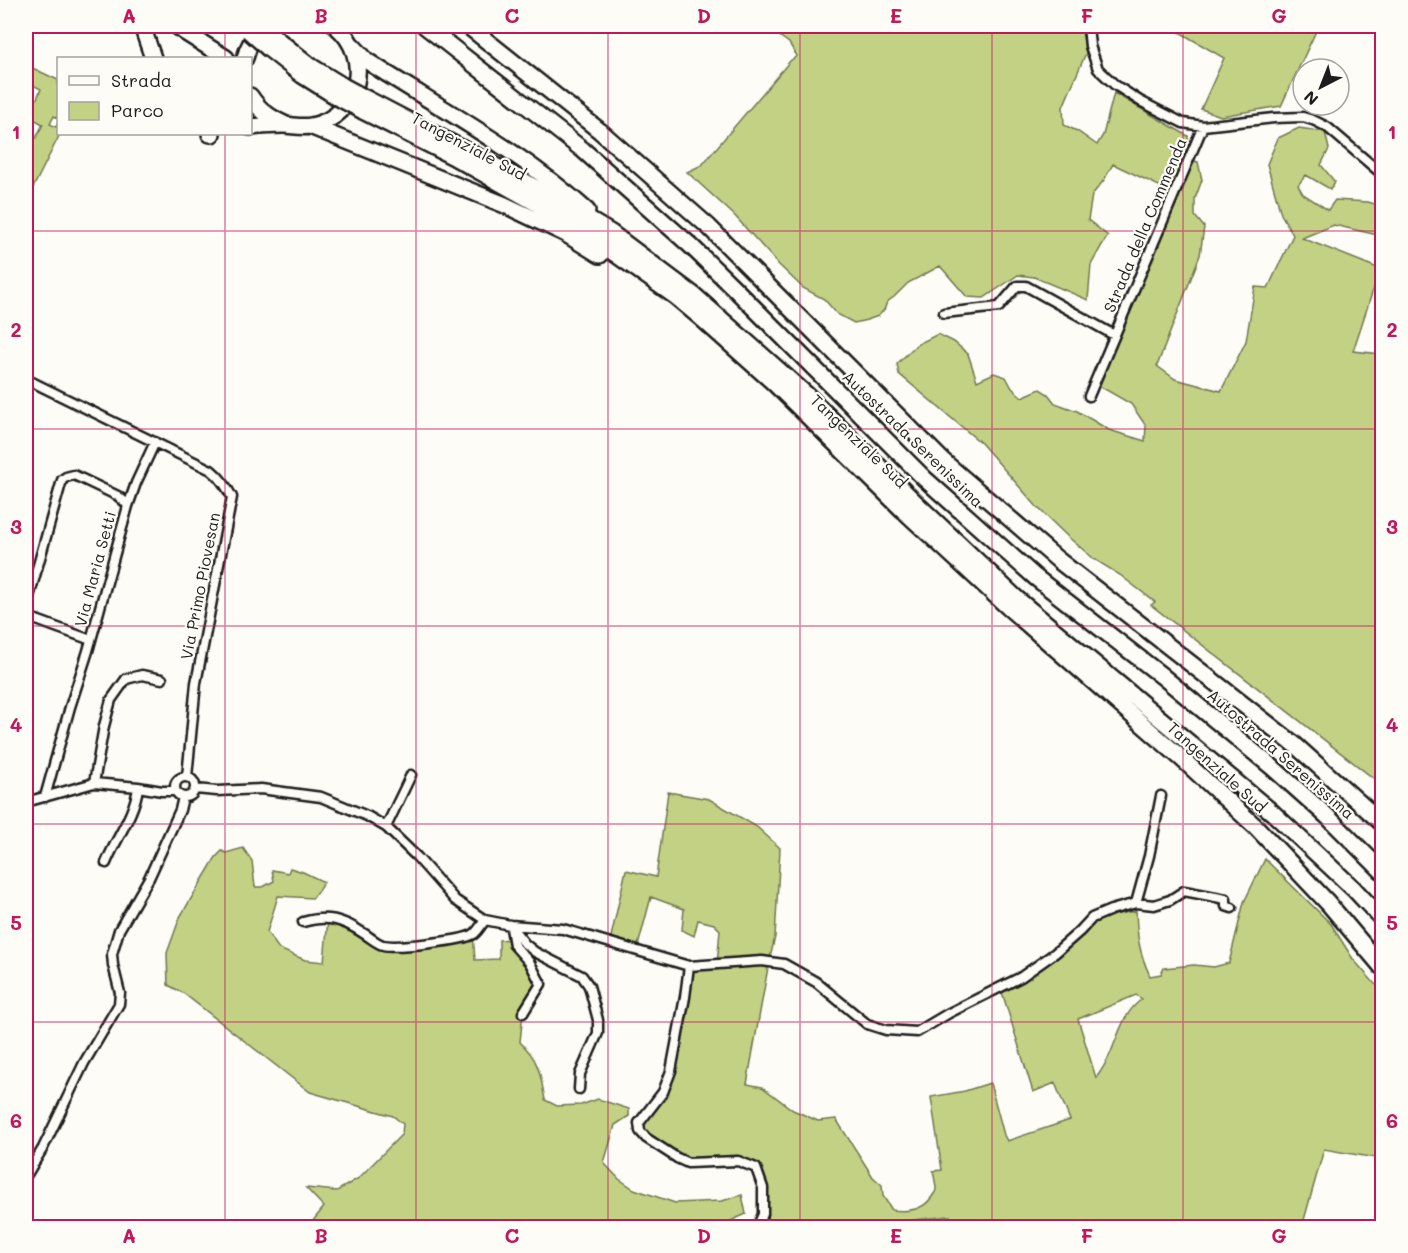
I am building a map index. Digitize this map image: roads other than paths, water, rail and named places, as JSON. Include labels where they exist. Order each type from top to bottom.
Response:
[{"type":"highway","points":[[142,26],[153,57]]},
{"type":"highway","points":[[177,26],[224,57]]},
{"type":"highway","points":[[336,26],[344,32],[352,45],[367,61],[508,149],[561,188],[611,233]]},
{"type":"highway","name":"Autostrada Serenissima","points":[[425,26],[583,150],[615,178],[724,278],[925,479],[1035,577],[1162,676],[1272,767],[1327,816],[1383,871]]},
{"type":"highway","name":"Autostrada Serenissima","points":[[468,26],[600,131],[709,227],[943,462],[1058,560],[1295,745],[1383,823]]},
{"type":"highway","points":[[245,57],[255,35],[254,27]]},
{"type":"highway","name":"Tangenziale Sud","points":[[254,27],[273,45],[312,67],[340,92],[570,222],[675,296],[774,382],[903,510],[1008,607],[1180,757],[1256,827],[1328,903],[1383,967]]},
{"type":"highway","points":[[252,127],[310,126],[325,122],[338,114],[348,103],[355,89],[358,74],[357,59],[352,45]]},
{"type":"highway","points":[[252,99],[257,107],[270,118],[286,125]]},
{"type":"highway","name":"Tangenziale Sud","points":[[366,106],[522,180],[611,233],[695,296],[808,396],[1017,599],[1273,813],[1383,919]]},
{"type":"highway","points":[[310,126],[505,205],[566,234],[675,296]]},
{"type":"street","name":"Strada della Commenda","points":[[1088,26],[1090,46],[1098,69],[1115,85],[1140,101],[1183,123],[1203,126],[1303,117],[1327,127],[1383,174]]},
{"type":"street","name":"Strada della Commenda","points":[[1089,396],[1203,126]]},
{"type":"street","name":"Strada della Commenda","points":[[944,314],[999,308],[1017,286],[1026,286],[1114,335]]},
{"type":"street","name":"Via Primo Piovesan","points":[[26,379],[211,470],[219,476],[232,497],[196,683],[187,777]]},
{"type":"street","name":"Via Maria Setti","points":[[45,796],[128,506],[155,442]]},
{"type":"street","name":"Via Maria Setti","points":[[26,608],[62,480],[74,475],[126,501],[128,506]]},
{"type":"street","name":"Via Maria Setti","points":[[117,496],[124,495],[136,483]]},
{"type":"street","name":"Via Maria Setti","points":[[26,614],[31,618],[91,640]]},
{"type":"street","points":[[94,783],[111,700],[126,679],[141,675],[162,679]]},
{"type":"street","points":[[386,826],[411,775]]},
{"type":"street","points":[[187,777],[194,783],[195,789],[190,796],[183,797],[175,791],[175,785],[177,780],[187,777]]},
{"type":"street","points":[[26,802],[94,783],[175,791]]},
{"type":"street","points":[[106,863],[126,822],[138,787]]},
{"type":"street","points":[[195,789],[217,791],[261,789],[321,797],[386,826],[455,900],[485,920],[510,925],[563,929],[689,966],[762,961],[784,964],[816,982],[867,1024],[886,1030],[917,1032],[949,1013],[1021,977],[1055,953],[1092,918],[1111,909],[1136,903],[1154,905],[1170,900],[1184,891],[1226,899],[1226,906],[1232,908]]},
{"type":"street","points":[[1136,903],[1149,856],[1161,796]]},
{"type":"street","points":[[26,1176],[84,1063],[119,1004],[120,993],[112,954],[119,930],[149,878],[180,810],[183,797]]},
{"type":"street","points":[[303,922],[317,918],[337,920],[361,931],[381,944],[394,946],[450,940],[473,934],[485,920]]},
{"type":"street","points":[[510,925],[514,945],[530,963],[541,984],[523,1013]]},
{"type":"street","points":[[510,925],[525,944],[535,952],[582,976],[589,986],[598,1020],[598,1033],[580,1074],[579,1089]]},
{"type":"street","points":[[689,966],[671,1071],[663,1092],[639,1123],[639,1131],[646,1138],[688,1163],[738,1161],[756,1168],[763,1188],[763,1214],[757,1227]]}]
